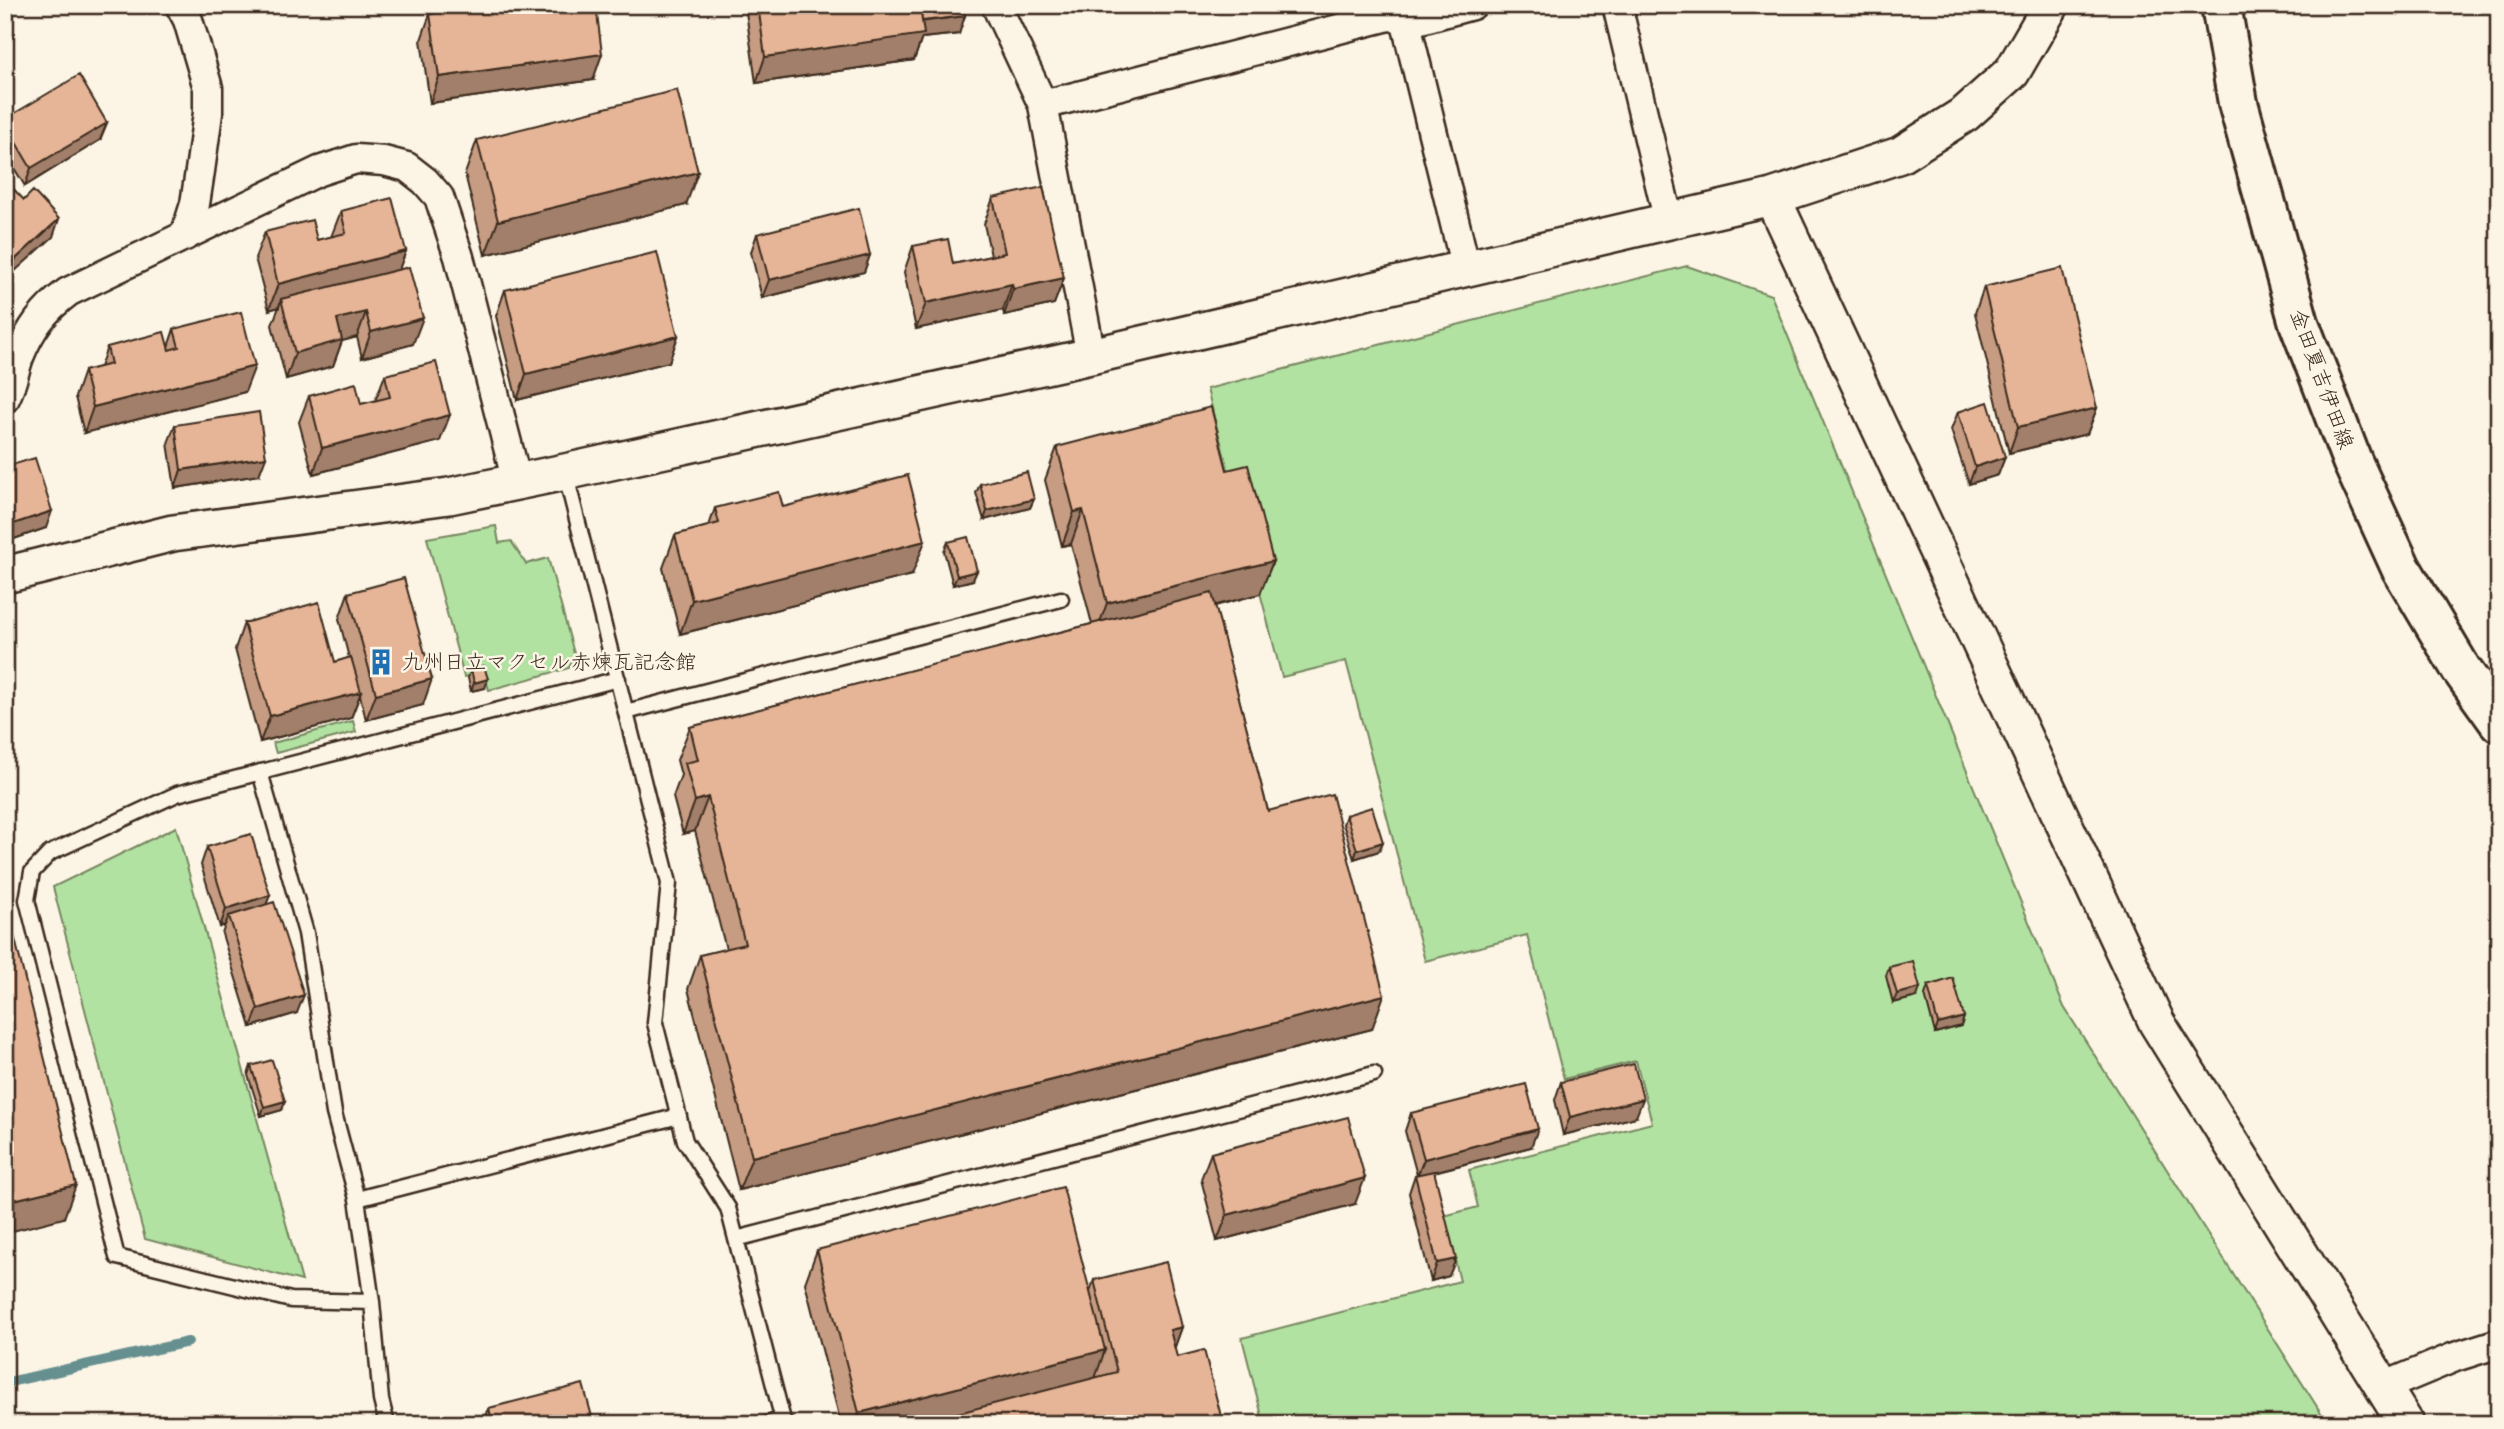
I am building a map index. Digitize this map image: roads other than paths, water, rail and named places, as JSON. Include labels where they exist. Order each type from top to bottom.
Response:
[{"type":"main road","name":"金田夏吉伊田線","points":[[2221,5],[2238,103],[2299,323],[2347,449],[2401,568],[2461,669],[2499,722]]},
{"type":"street","points":[[180,5],[188,20],[208,88],[208,113],[197,193],[185,236]]},
{"type":"street","points":[[996,5],[1044,105],[1091,356]]},
{"type":"street","points":[[1044,105],[1397,14],[1472,5]]},
{"type":"street","points":[[1617,5],[1669,222]]},
{"type":"street","points":[[5,575],[173,533],[450,496],[565,472],[1091,356],[1772,197],[1900,155],[1965,114],[2012,72],[2051,5]]},
{"type":"street","points":[[1397,14],[1466,269]]},
{"type":"street","points":[[5,398],[36,321],[68,292],[319,171],[356,159],[384,161],[407,167],[439,197],[459,257],[517,482]]},
{"type":"street","points":[[1772,197],[2157,1023],[2406,1424]]},
{"type":"street","points":[[2383,1387],[2455,1357],[2499,1343]]},
{"type":"lane","points":[[565,472],[669,883],[655,1023],[685,1141],[728,1208],[784,1422],[767,1424]]},
{"type":"lane","points":[[626,712],[1061,599]]},
{"type":"lane","points":[[372,1302],[291,1300],[117,1257],[27,900],[32,872],[50,853],[177,794],[618,679]]},
{"type":"lane","points":[[260,772],[306,933],[334,1113],[357,1199],[372,1302],[381,1399],[387,1424]]},
{"type":"lane","points":[[736,1239],[1374,1074]]},
{"type":"lane","points":[[357,1199],[679,1116]]},
{"type":"waterway","points":[[9,1382],[188,1342]]},
{"type":"place","name":"九州日立マクセル赤煉瓦記念館","points":[[381,662]]}]
